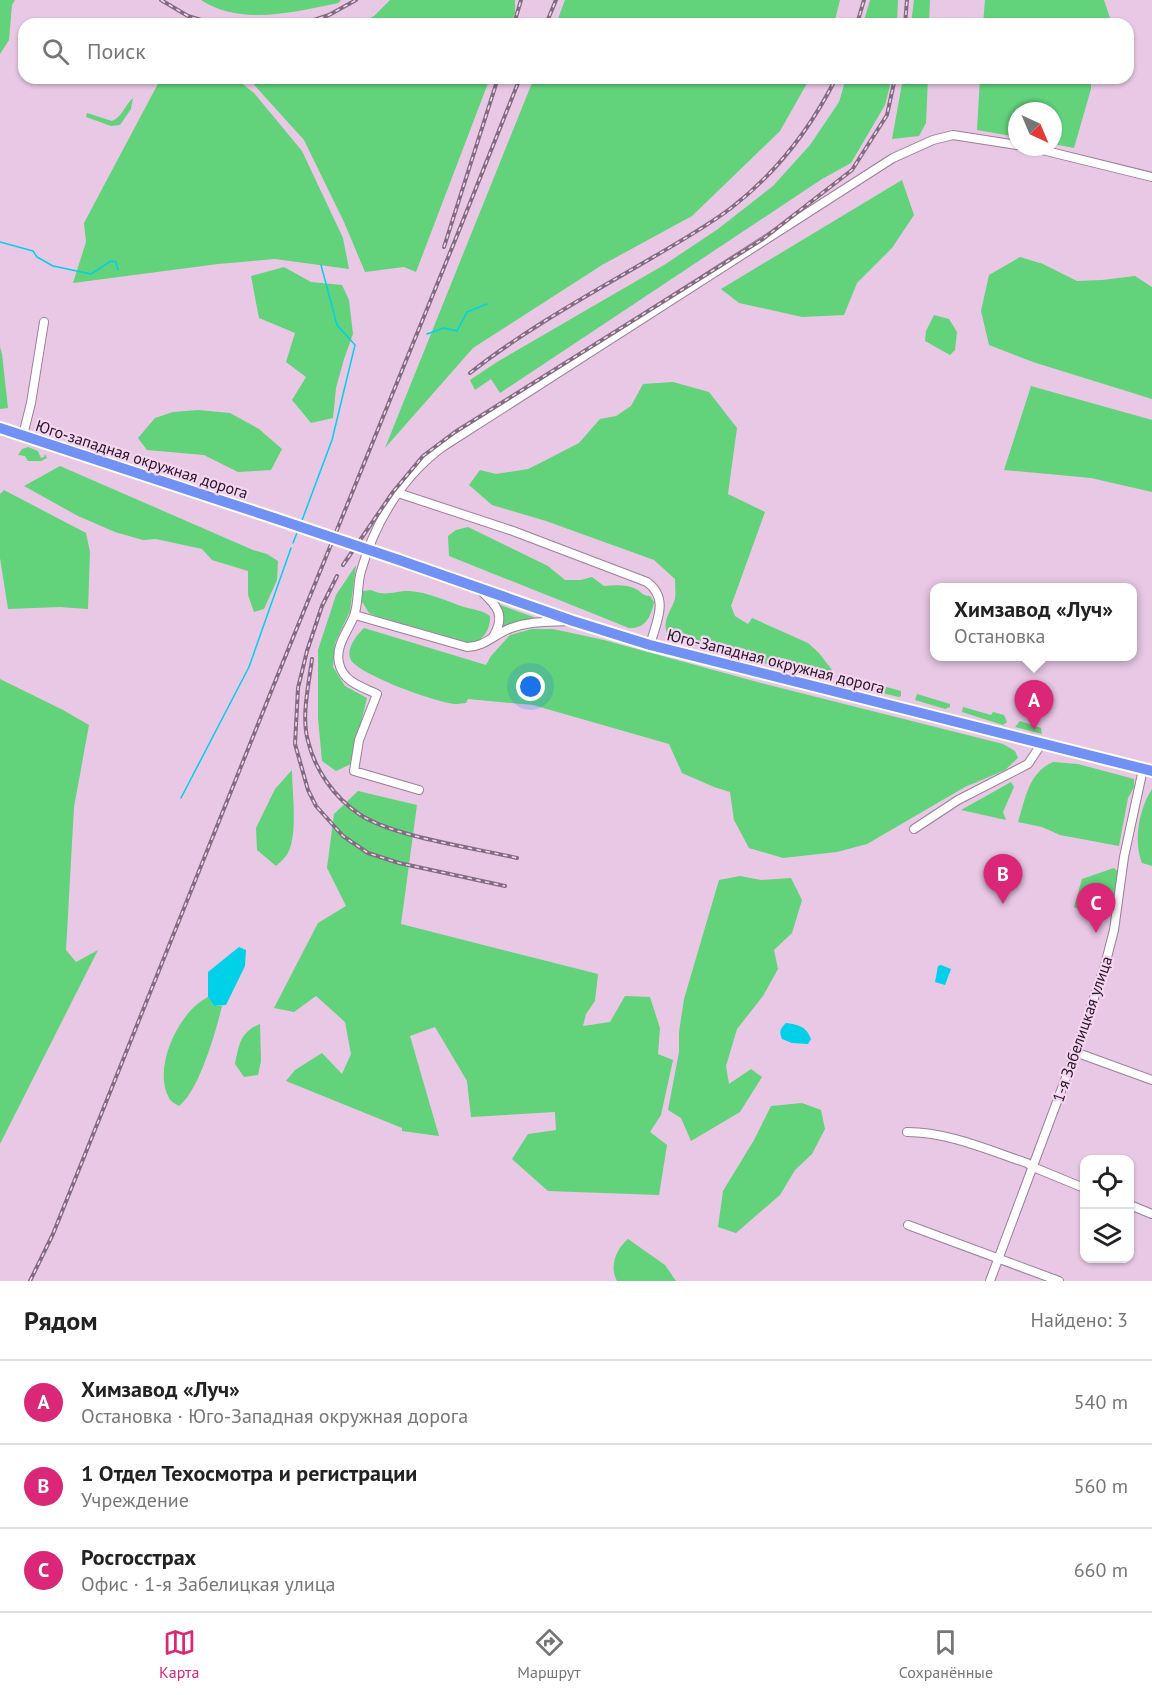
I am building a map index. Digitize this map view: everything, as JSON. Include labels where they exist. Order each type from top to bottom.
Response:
[{"type":"highway","name":"Юго-западная окружная дорога","points":[[0,429],[399,560]]},
{"type":"highway","name":"Юго-Западная окружная дорога","points":[[399,560],[573,621],[650,645],[1147,770]]},
{"type":"street","points":[[419,790],[354,771],[359,740],[377,694],[348,680],[339,663],[340,644],[355,615],[364,564],[382,519],[417,468],[444,446],[893,158],[933,140],[953,135],[1008,144]]},
{"type":"street","points":[[1062,155],[1152,177]]},
{"type":"street","points":[[23,435],[31,403],[44,322]]},
{"type":"street","points":[[398,493],[513,531],[647,582],[661,600],[650,645]]},
{"type":"street","points":[[476,586],[498,610],[499,624],[492,637]]},
{"type":"street","points":[[355,615],[467,647],[480,645],[512,628],[529,623],[573,621]]},
{"type":"street","points":[[914,829],[958,800],[1028,764],[1042,743]]},
{"type":"street","name":"1-я Забелицкая улица","points":[[990,1281],[1105,965],[1114,930],[1124,856],[1147,770]]},
{"type":"street","points":[[1075,1052],[1152,1080]]},
{"type":"street","points":[[907,1132],[927,1132],[961,1141],[1027,1163],[1080,1186]]},
{"type":"street","points":[[1134,1207],[1152,1214]]},
{"type":"street","points":[[908,1225],[1059,1281]]},
{"type":"green space","points":[[0,0],[15,0],[12,5],[9,40],[0,54]]},
{"type":"green space","points":[[201,0],[341,0],[338,3],[286,13],[250,15],[216,8]]},
{"type":"green space","points":[[390,0],[515,0],[513,18],[370,18]]},
{"type":"green space","points":[[565,0],[840,0],[836,18],[558,18]]},
{"type":"green space","points":[[870,0],[898,0],[897,18],[865,18]]},
{"type":"green space","points":[[914,0],[930,0],[929,18],[912,18]]},
{"type":"green space","points":[[985,0],[1104,0],[1110,18],[984,18]]},
{"type":"green space","points":[[158,84],[243,84],[254,93],[302,151],[343,238],[349,269],[275,259],[73,283],[86,242],[84,223]]},
{"type":"green space","points":[[253,84],[488,84],[416,272],[404,267],[365,272],[344,222],[304,140]]},
{"type":"green space","points":[[532,84],[807,84],[780,131],[692,216],[602,265],[473,348],[385,448]]},
{"type":"green space","points":[[844,84],[890,84],[885,105],[851,163],[822,179],[500,393],[491,379],[475,390],[470,380],[664,265],[718,229],[773,186],[810,145],[839,102]]},
{"type":"green space","points":[[902,84],[928,84],[926,123],[919,136],[892,139]]},
{"type":"green space","points":[[980,84],[1091,84],[1074,148],[1062,146],[1062,102],[1008,102],[1008,135],[977,130]]},
{"type":"green space","points":[[133,98],[131,109],[120,125],[111,126],[86,117],[87,113],[112,121]]},
{"type":"green space","points":[[902,180],[914,215],[892,248],[857,283],[844,315],[802,317],[739,303],[721,289]]},
{"type":"green space","points":[[1020,257],[1043,264],[1077,281],[1135,276],[1152,287],[1152,399],[1033,362],[989,345],[981,311],[989,275]]},
{"type":"green space","points":[[284,267],[311,282],[342,285],[349,300],[353,334],[336,388],[333,418],[311,423],[292,400],[306,377],[286,362],[295,333],[259,318],[251,276]]},
{"type":"green space","points":[[934,315],[949,319],[957,332],[955,350],[950,355],[925,341],[926,331]]},
{"type":"green space","points":[[0,347],[8,408],[0,409]]},
{"type":"green space","points":[[673,382],[709,392],[737,428],[728,494],[765,512],[731,606],[735,616],[748,624],[752,618],[808,643],[832,670],[830,679],[694,645],[667,633],[666,620],[675,599],[675,579],[654,560],[546,521],[492,505],[469,485],[480,470],[496,474],[528,469],[548,459],[579,443],[600,419],[616,416],[631,406],[643,384]]},
{"type":"green space","points":[[1031,386],[1152,420],[1152,492],[1091,478],[1004,470]]},
{"type":"green space","points":[[198,410],[230,413],[259,429],[282,449],[271,470],[238,472],[204,455],[147,450],[138,438],[155,418],[173,412]]},
{"type":"green space","points":[[28,447],[38,451],[41,458],[45,454],[47,458],[41,461],[28,461],[25,456],[18,455],[22,449]]},
{"type":"green space","points":[[60,466],[267,554],[278,561],[277,580],[264,609],[254,612],[248,595],[248,571],[212,560],[202,549],[156,539],[143,540],[115,532],[78,516],[24,486]]},
{"type":"green space","points":[[4,490],[86,533],[90,552],[88,609],[60,607],[8,609],[0,558],[0,494]]},
{"type":"green space","points":[[468,527],[548,566],[565,580],[592,577],[604,586],[632,587],[650,596],[654,602],[647,621],[635,628],[629,628],[449,556],[448,536],[456,530]]},
{"type":"green space","points":[[356,565],[350,611],[335,643],[333,667],[345,686],[367,698],[351,764],[336,771],[322,761],[318,718],[318,650],[336,595]]},
{"type":"green space","points":[[371,590],[381,593],[409,591],[430,595],[487,614],[490,616],[489,625],[479,640],[470,643],[376,616],[369,613],[361,600],[363,591]]},
{"type":"green space","points":[[498,604],[536,618],[501,627],[503,616]]},
{"type":"green space","points":[[364,628],[486,665],[510,635],[532,629],[553,629],[604,640],[761,683],[1003,744],[1015,751],[1018,758],[1005,770],[965,787],[867,844],[837,852],[783,858],[749,848],[734,820],[730,792],[682,773],[669,744],[533,705],[468,699],[466,703],[448,703],[401,688],[369,673],[351,660],[351,647]]},
{"type":"green space","points":[[0,679],[89,725],[74,807],[66,950],[76,962],[98,950],[0,1144]]},
{"type":"green space","points":[[879,685],[901,691],[901,696],[878,692]]},
{"type":"green space","points":[[917,694],[950,704],[950,707],[945,709],[915,700]]},
{"type":"green space","points":[[963,707],[991,715],[993,712],[1004,715],[1007,722],[1003,725],[962,712]]},
{"type":"green space","points":[[1020,721],[1041,728],[1042,734],[1015,727]]},
{"type":"green space","points":[[1053,762],[1078,764],[1134,779],[1119,846],[1060,835],[1042,827],[1018,822],[1033,779]]},
{"type":"green space","points":[[292,770],[294,827],[290,848],[276,866],[257,850],[256,828],[275,789]]},
{"type":"green space","points":[[1011,782],[1014,787],[1003,812],[1006,820],[961,810]]},
{"type":"green space","points":[[1152,789],[1152,866],[1142,863],[1138,835],[1141,815]]},
{"type":"green space","points":[[358,791],[417,805],[401,924],[598,974],[595,1001],[586,1014],[583,1026],[610,1022],[625,996],[650,997],[660,1028],[658,1054],[673,1060],[661,1115],[650,1132],[667,1145],[659,1195],[548,1191],[512,1159],[528,1134],[556,1130],[555,1112],[471,1117],[467,1081],[435,1027],[410,1036],[439,1136],[402,1131],[402,1128],[286,1081],[295,1070],[322,1053],[342,1074],[351,1054],[345,1022],[316,996],[294,1012],[274,1008],[318,923],[346,906],[327,868],[334,814]]},
{"type":"green space","points":[[1114,868],[1119,873],[1110,914],[1085,912],[1074,907],[1082,879]]},
{"type":"green space","points":[[740,876],[761,880],[791,878],[802,900],[792,933],[774,950],[778,969],[763,996],[737,1029],[726,1066],[729,1084],[751,1069],[762,1077],[740,1112],[691,1141],[681,1118],[668,1110],[679,1052],[679,1032],[684,999],[719,880]]},
{"type":"green space","points":[[208,997],[214,1006],[222,1006],[200,1074],[193,1088],[179,1106],[172,1102],[165,1086],[166,1057],[178,1027],[187,1014]]},
{"type":"green space","points":[[260,1024],[261,1061],[258,1075],[244,1077],[235,1064],[239,1045],[248,1031]]},
{"type":"green space","points":[[802,1103],[821,1110],[825,1129],[812,1154],[795,1170],[780,1195],[736,1233],[718,1227],[723,1191],[754,1140],[771,1106]]},
{"type":"green space","points":[[628,1239],[665,1265],[676,1281],[617,1281],[614,1270],[615,1258]]},
{"type":"water","points":[[239,947],[246,950],[245,966],[226,1005],[214,1006],[208,997],[208,972]]},
{"type":"water","points":[[938,966],[951,969],[945,985],[935,982]]},
{"type":"water","points":[[786,1023],[804,1029],[811,1039],[808,1044],[792,1043],[782,1039],[781,1030]]},
{"type":"waterway","points":[[0,242],[33,251],[37,257],[53,266],[91,274],[111,261],[116,262],[118,270]]},
{"type":"waterway","points":[[301,523],[332,440],[355,345],[337,325],[321,265]]},
{"type":"waterway","points":[[427,334],[444,328],[457,331],[467,312],[487,304]]},
{"type":"waterway","points":[[293,543],[298,530]]},
{"type":"waterway","points":[[181,798],[249,667],[291,548]]},
{"type":"railway","points":[[161,0],[194,18]]},
{"type":"railway","points":[[320,18],[356,0]]},
{"type":"railway","points":[[516,18],[521,0]]},
{"type":"railway","points":[[548,18],[556,0]]},
{"type":"railway","points":[[859,18],[864,0]]},
{"type":"railway","points":[[906,18],[907,0]]},
{"type":"railway","points":[[444,247],[496,84]]},
{"type":"railway","points":[[30,1281],[53,1234],[518,84]]},
{"type":"railway","points":[[470,373],[535,327],[691,235],[731,208],[747,195],[791,149],[833,84]]},
{"type":"railway","points":[[343,565],[393,492],[423,456],[455,432],[763,239],[852,170],[887,115],[894,84]]},
{"type":"railway","points":[[337,576],[322,606],[298,688],[295,744],[308,790],[316,806],[343,836],[368,853],[399,863],[505,886]]},
{"type":"railway","points":[[312,659],[305,711],[308,741],[315,762],[341,800],[359,814],[392,829],[435,841],[517,858]]},
{"type":"place","name":"Химзавод «Луч»","points":[[1034,730]]},
{"type":"place","name":"1 Отдел Техосмотра и регистрации","points":[[1003,904]]},
{"type":"place","name":"Росгосстрах","points":[[1096,933]]}]
